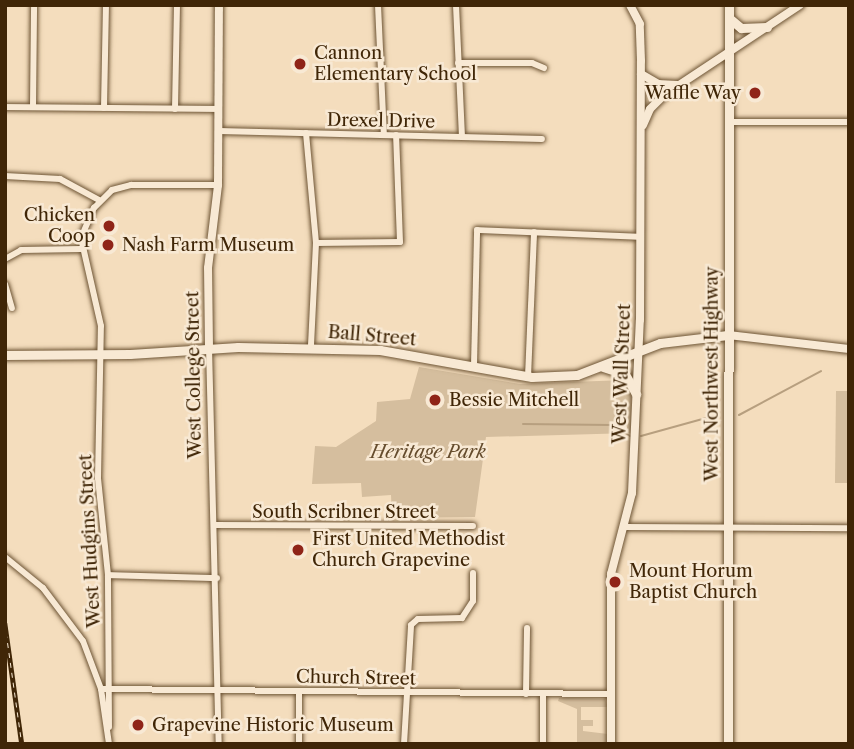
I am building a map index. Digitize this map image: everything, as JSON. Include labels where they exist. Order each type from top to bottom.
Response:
[{"type":"main road","name":"West Northwest Highway","points":[[728,744],[729,122],[726,56],[729,5]]},
{"type":"main road","points":[[729,18],[741,28],[767,27]]},
{"type":"main road","name":"Ball Street","points":[[5,355],[101,355],[209,347],[311,347],[407,353],[528,377],[577,375],[603,367],[639,349],[684,338],[728,335]]},
{"type":"main road","points":[[603,367],[625,374],[636,394]]},
{"type":"street","points":[[33,107],[34,5]]},
{"type":"street","points":[[104,108],[106,5]]},
{"type":"street","points":[[175,109],[177,5]]},
{"type":"street","name":"West College Street","points":[[219,5],[218,186],[208,268],[219,744]]},
{"type":"street","points":[[378,5],[384,135]]},
{"type":"street","points":[[456,5],[462,137]]},
{"type":"street","name":"West Wall Street","points":[[611,744],[611,575],[632,493],[639,349],[642,74],[639,24],[630,5]]},
{"type":"street","points":[[641,131],[650,108],[800,5]]},
{"type":"street","points":[[458,63],[532,63],[544,68]]},
{"type":"street","points":[[642,74],[658,84],[680,85]]},
{"type":"street","points":[[5,107],[219,109]]},
{"type":"street","points":[[729,122],[849,122]]},
{"type":"street","name":"Drexel Drive","points":[[219,131],[542,139]]},
{"type":"street","points":[[306,133],[316,243],[311,347]]},
{"type":"street","points":[[316,243],[400,242],[396,135]]},
{"type":"street","points":[[5,176],[60,179],[99,200]]},
{"type":"street","points":[[5,259],[21,250],[81,249],[85,224],[99,200],[112,190],[131,185],[218,186]]},
{"type":"street","points":[[474,366],[477,230],[641,237]]},
{"type":"street","points":[[528,377],[534,232]]},
{"type":"street","name":"West Hudgins Street","points":[[81,249],[99,313],[101,355],[98,478],[108,575],[109,744]]},
{"type":"street","points":[[5,284],[12,308]]},
{"type":"street","points":[[728,335],[849,349]]},
{"type":"street","name":"South Scribner Street","points":[[214,525],[473,526]]},
{"type":"street","points":[[624,527],[849,528]]},
{"type":"street","name":"West Hudgins Street","points":[[5,557],[43,588],[83,641],[101,689],[109,727]]},
{"type":"street","points":[[404,744],[411,625],[418,619],[462,618],[473,601],[473,573]]},
{"type":"street","points":[[108,575],[217,578]]},
{"type":"street","points":[[526,694],[527,628]]},
{"type":"street","name":"Church Street","points":[[101,689],[611,694]]},
{"type":"street","points":[[299,692],[299,744]]},
{"type":"street","points":[[543,694],[543,744]]},
{"type":"green space","name":"Heritage Park","points":[[419,367],[520,384],[625,380],[631,386],[632,433],[486,437],[475,517],[392,518],[391,495],[362,497],[361,483],[312,484],[315,446],[336,447],[376,421],[377,402],[410,399]]},
{"type":"green space","points":[[836,391],[849,391],[849,483],[835,483]]},
{"type":"green space","points":[[559,698],[605,699],[608,707],[581,707],[581,720],[593,720],[593,726],[583,726],[583,731],[608,734],[608,744],[577,744],[577,709],[558,701]]},
{"type":"waterway","points":[[739,415],[821,371]]},
{"type":"waterway","points":[[641,436],[713,416]]},
{"type":"waterway","points":[[523,424],[611,425],[630,436]]},
{"type":"railway","points":[[5,623],[22,744]]},
{"type":"place","name":"Cannon Elementary School","points":[[300,64]]},
{"type":"place","name":"Waffle Way","points":[[755,93]]},
{"type":"place","name":"Chicken Coop","points":[[109,226]]},
{"type":"place","name":"Nash Farm Museum","points":[[108,245]]},
{"type":"place","name":"Bessie Mitchell","points":[[435,400]]},
{"type":"place","name":"First United Methodist Church Grapevine","points":[[298,550]]},
{"type":"place","name":"Mount Horum Baptist Church","points":[[615,582]]},
{"type":"place","name":"Grapevine Historic Museum","points":[[138,725]]}]
